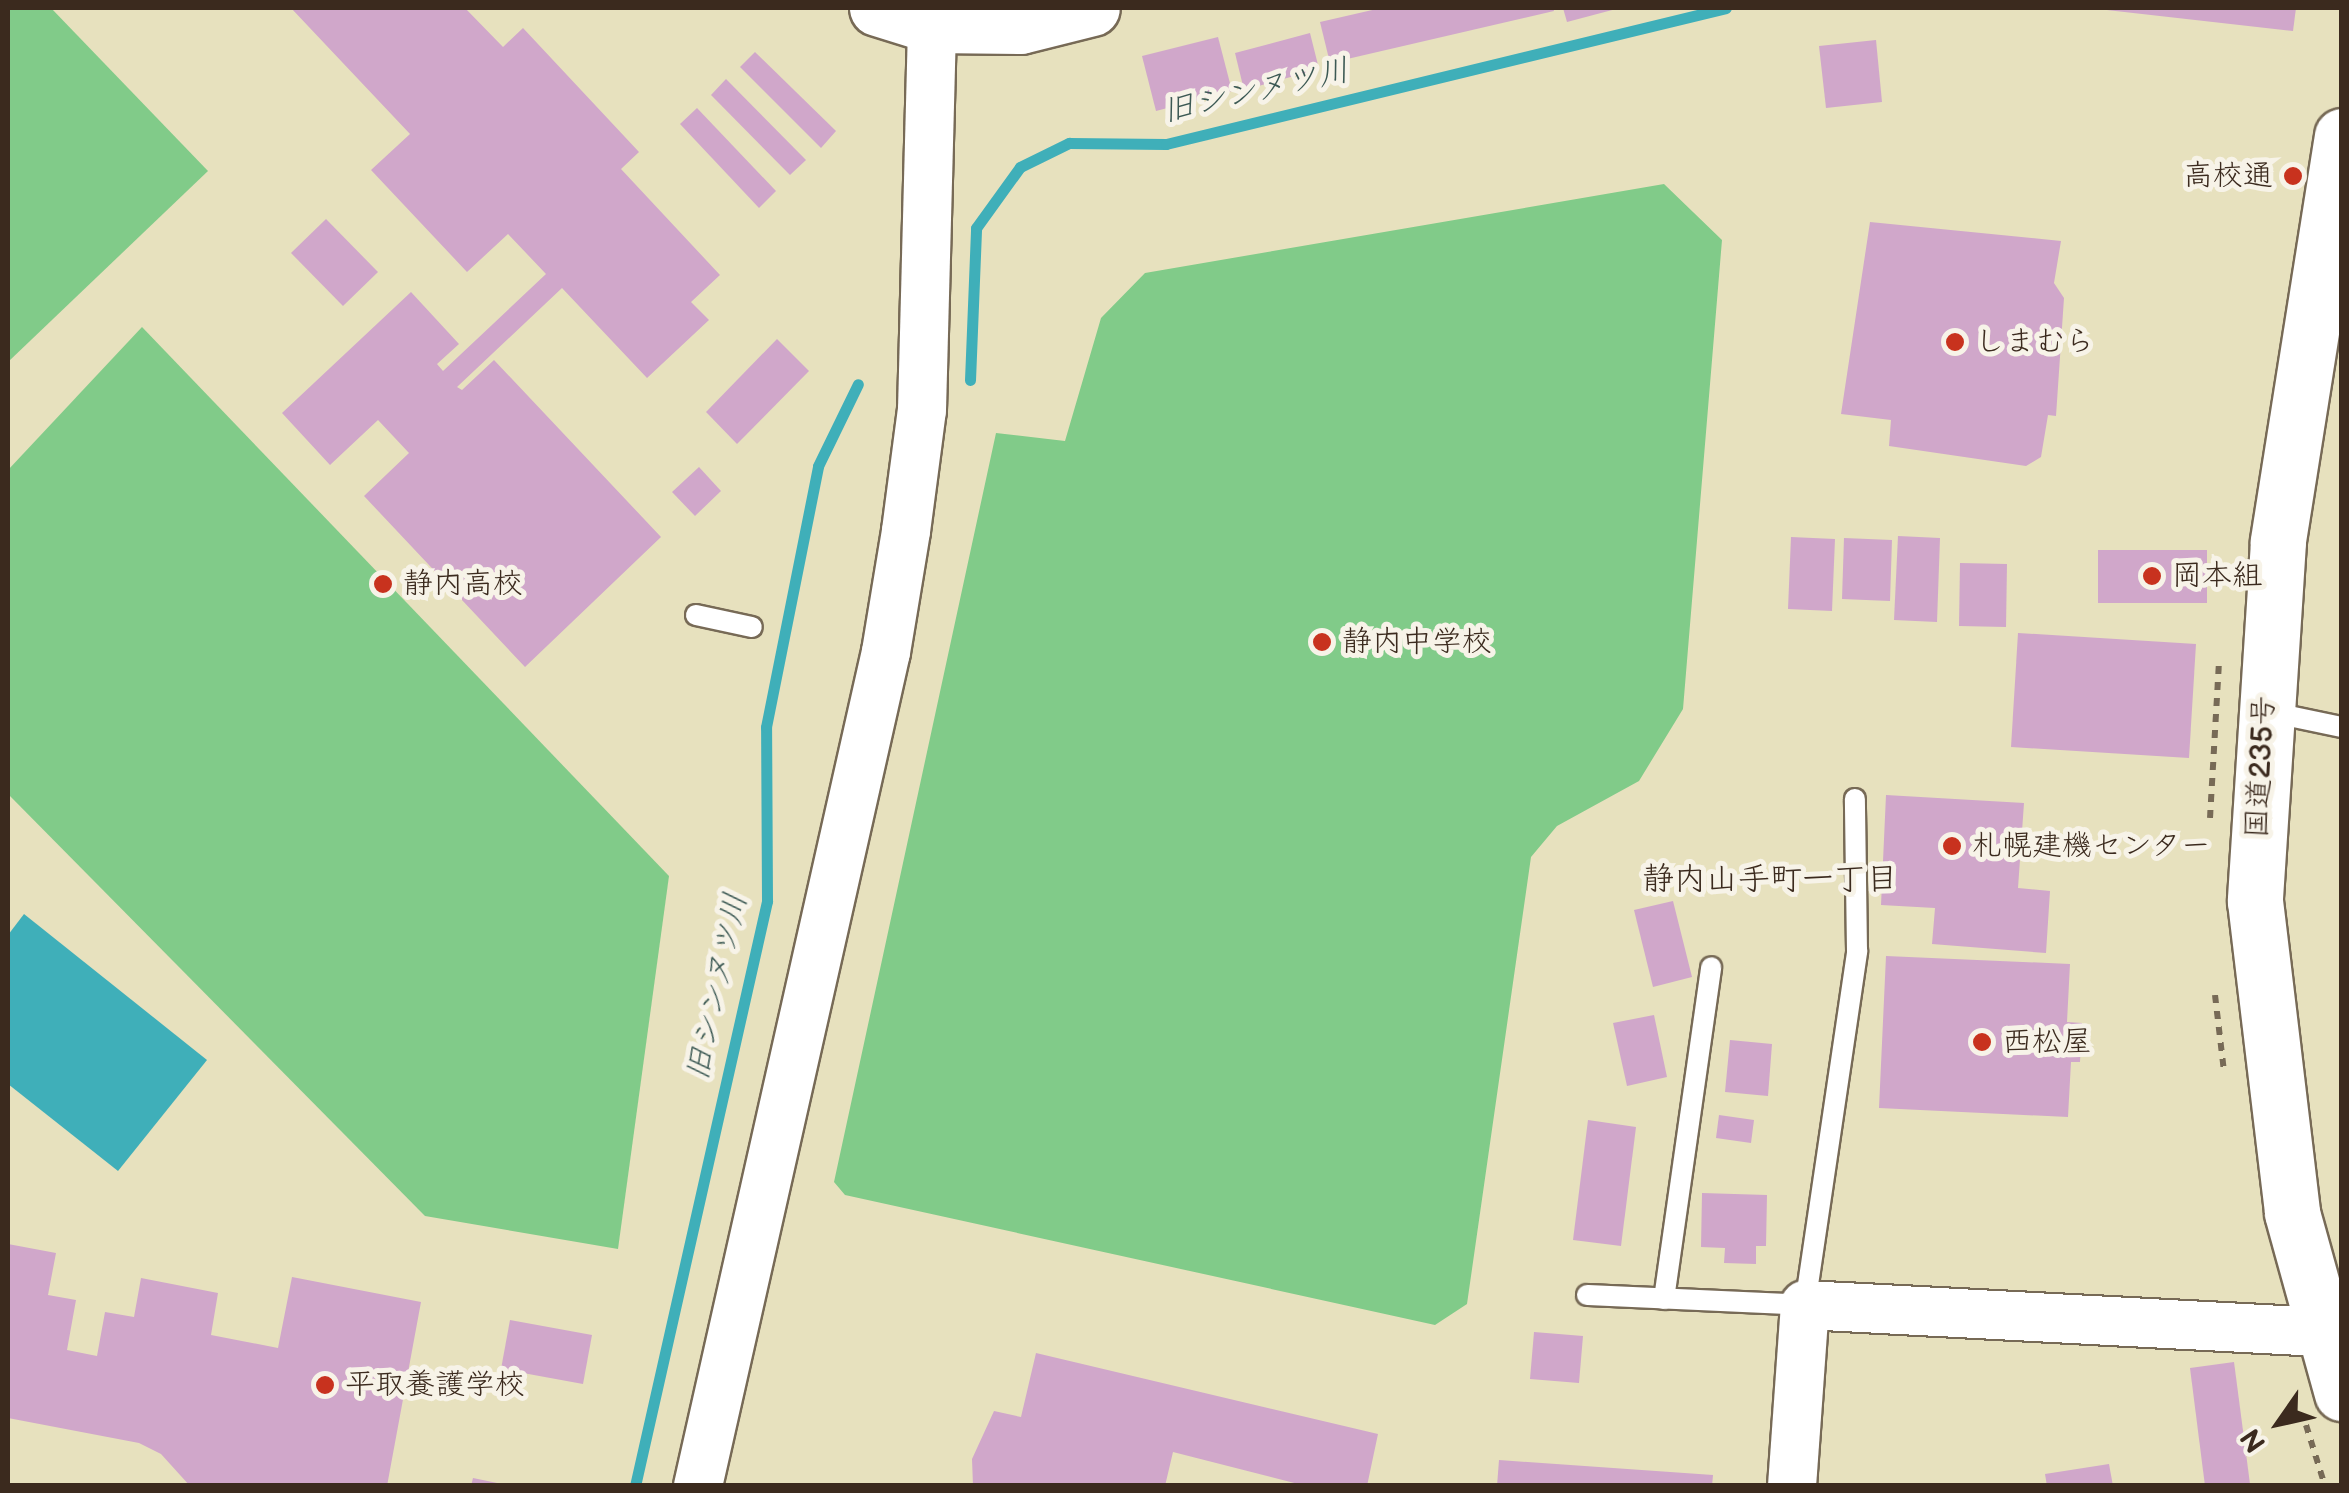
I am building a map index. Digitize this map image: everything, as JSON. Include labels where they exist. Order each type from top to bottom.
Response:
[{"type":"main road","points":[[877,8],[932,25],[1020,26],[1092,8]]},
{"type":"main road","name":"国道235号","points":[[2342,136],[2278,542],[2263,710],[2255,901],[2262,995],[2292,1212],[2321,1332],[2342,1394]]},
{"type":"street","points":[[698,1486],[881,671],[906,531],[922,410],[932,25]]},
{"type":"street","points":[[1792,1486],[1805,1305],[2321,1332]]},
{"type":"lane","points":[[696,615],[752,627]]},
{"type":"lane","points":[[2263,710],[2342,727]]},
{"type":"lane","points":[[1588,1295],[1805,1305],[1856,951],[1856,799]]},
{"type":"lane","points":[[1664,1298],[1711,967]]},
{"type":"green space","points":[[8,8],[51,8],[208,171],[8,362]]},
{"type":"green space","name":"静内中学校","points":[[1664,184],[1722,240],[1683,709],[1639,781],[1557,826],[1531,857],[1467,1304],[1435,1325],[845,1195],[834,1182],[996,433],[1065,441],[1101,318],[1145,273]]},
{"type":"green space","points":[[142,327],[669,876],[618,1249],[425,1216],[8,794],[8,470]]},
{"type":"water","points":[[24,914],[207,1060],[118,1171],[8,1084],[8,935]]},
{"type":"building","points":[[291,8],[465,8],[503,47],[523,28],[639,152],[621,169],[720,275],[691,302],[709,320],[647,378],[562,288],[457,387],[462,390],[494,360],[661,537],[525,667],[364,496],[409,453],[378,420],[330,465],[282,413],[411,292],[459,344],[437,364],[443,371],[546,274],[508,234],[467,272],[371,170],[410,134]]},
{"type":"building","points":[[1381,8],[1554,11],[1330,63],[1320,22]]},
{"type":"building","points":[[1563,8],[1616,8],[1616,9],[1567,22]]},
{"type":"building","points":[[2089,8],[2296,8],[2293,31]]},
{"type":"building","points":[[1310,33],[1319,69],[1244,90],[1235,53]]},
{"type":"building","points":[[1218,37],[1232,91],[1156,111],[1142,56]]},
{"type":"building","points":[[1876,40],[1882,102],[1826,108],[1819,46]]},
{"type":"building","points":[[755,52],[836,131],[821,148],[740,67]]},
{"type":"building","points":[[726,79],[806,160],[790,175],[711,95]]},
{"type":"building","points":[[697,108],[776,191],[759,208],[680,124]]},
{"type":"building","points":[[326,219],[378,272],[343,306],[291,253]]},
{"type":"building","name":"しまむら","points":[[1870,222],[2061,241],[2054,283],[2064,298],[2056,416],[2048,415],[2041,457],[2026,466],[1889,446],[1891,420],[1841,414]]},
{"type":"building","points":[[777,339],[809,371],[737,444],[706,412]]},
{"type":"building","points":[[699,467],[721,491],[695,516],[672,492]]},
{"type":"building","points":[[1898,536],[1940,538],[1937,622],[1894,620]]},
{"type":"building","points":[[1791,537],[1835,539],[1832,611],[1788,609]]},
{"type":"building","points":[[1844,538],[1892,540],[1890,601],[1842,599]]},
{"type":"building","name":"岡本組","points":[[2098,550],[2207,550],[2207,603],[2098,603]]},
{"type":"building","points":[[1960,563],[2007,564],[2006,627],[1959,626]]},
{"type":"building","points":[[2018,633],[2196,644],[2189,758],[2011,747]]},
{"type":"building","name":"札幌建機センター","points":[[1886,795],[2024,803],[2018,888],[2050,891],[2046,953],[1932,944],[1935,908],[1881,905]]},
{"type":"building","points":[[1673,901],[1692,977],[1653,987],[1634,910]]},
{"type":"building","name":"西松屋","points":[[1886,956],[2070,964],[2067,1022],[2082,1023],[2080,1062],[2071,1062],[2068,1117],[1879,1108]]},
{"type":"building","points":[[1654,1015],[1667,1077],[1627,1086],[1613,1023]]},
{"type":"building","points":[[1730,1040],[1772,1044],[1768,1096],[1725,1092]]},
{"type":"building","points":[[1719,1115],[1754,1120],[1751,1143],[1716,1138]]},
{"type":"building","points":[[1588,1120],[1636,1127],[1621,1246],[1573,1240]]},
{"type":"building","points":[[1702,1193],[1767,1195],[1766,1246],[1756,1246],[1756,1264],[1724,1263],[1725,1248],[1701,1247]]},
{"type":"building","points":[[8,1244],[56,1253],[48,1295],[76,1300],[67,1350],[97,1356],[105,1312],[134,1317],[141,1278],[218,1293],[211,1335],[278,1348],[292,1277],[421,1302],[387,1486],[190,1486],[161,1454],[139,1443],[8,1418]]},
{"type":"building","points":[[510,1320],[592,1335],[583,1384],[501,1369]]},
{"type":"building","points":[[1534,1332],[1583,1336],[1579,1383],[1530,1379]]},
{"type":"building","points":[[1036,1353],[1378,1434],[1367,1486],[1306,1486],[1173,1452],[1165,1486],[973,1486],[972,1459],[994,1411],[1021,1417]]},
{"type":"building","points":[[2234,1362],[2250,1484],[2205,1486],[2190,1368]]},
{"type":"building","points":[[1499,1460],[1713,1475],[1712,1486],[1497,1486]]},
{"type":"building","points":[[2109,1464],[2113,1486],[2047,1486],[2045,1474]]},
{"type":"building","points":[[473,1478],[502,1484],[502,1486],[471,1486]]},
{"type":"waterway","name":"旧シンヌツ川","points":[[970,380],[976,228],[1020,167],[1069,143],[1166,144],[1726,8]]},
{"type":"waterway","name":"旧シンヌツ川","points":[[635,1486],[767,901],[766,727],[818,466],[858,384]]},
{"type":"place","name":"高校通","points":[[2293,176]]},
{"type":"place","name":"しまむら","points":[[1955,342]]},
{"type":"place","name":"岡本組","points":[[2152,576]]},
{"type":"place","name":"静内高校","points":[[383,584]]},
{"type":"place","name":"静内中学校","points":[[1322,642]]},
{"type":"place","name":"札幌建機センター","points":[[1952,846]]},
{"type":"place","name":"西松屋","points":[[1982,1042]]},
{"type":"place","name":"平取養護学校","points":[[325,1385]]},
{"type":"district","name":"静内山手町一丁目","points":[[1770,880]]}]
